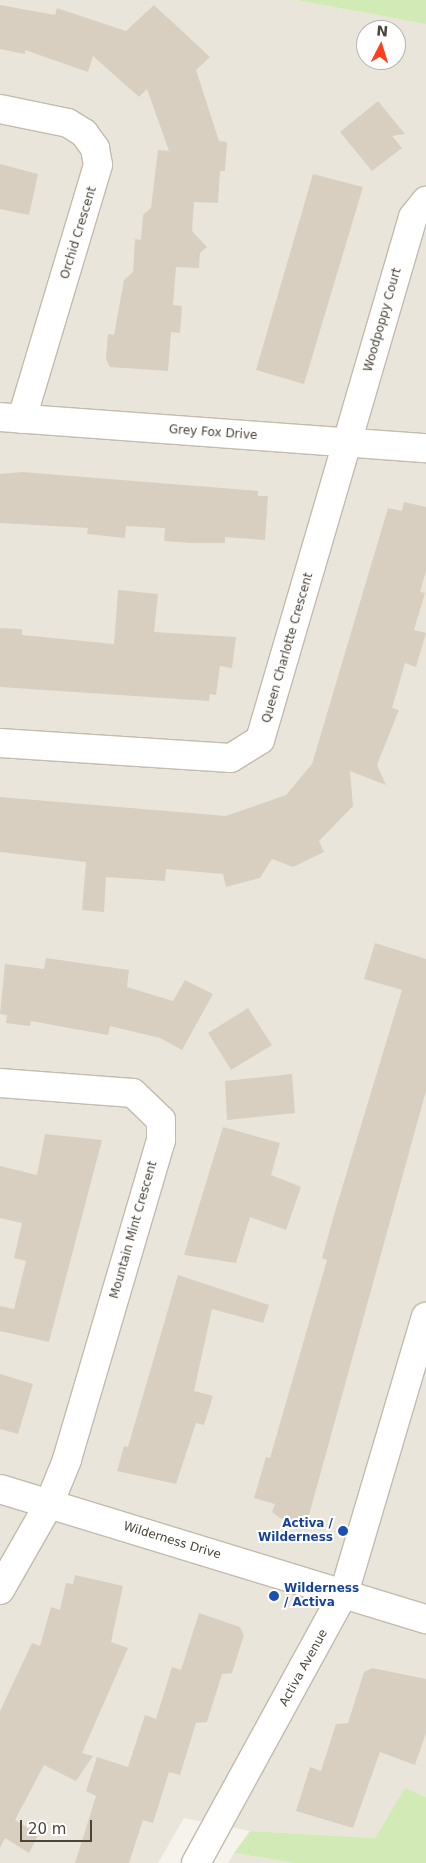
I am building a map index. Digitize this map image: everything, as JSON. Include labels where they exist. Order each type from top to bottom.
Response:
[{"type":"street","name":"Orchid Crescent","points":[[0,109],[68,123],[84,133],[95,148],[98,165],[11,418]]},
{"type":"street","name":"Woodpoppy Court","points":[[348,444],[413,217],[426,202]]},
{"type":"street","name":"Grey Fox Drive","points":[[11,418],[348,444],[426,448]]},
{"type":"street","name":"Queen Charlotte Crescent","points":[[0,743],[195,757],[231,758],[248,751],[260,740],[267,722],[348,444]]},
{"type":"street","name":"Mountain Mint Crescent","points":[[0,1083],[133,1093],[161,1120],[161,1140],[67,1460],[49,1504],[0,1590]]},
{"type":"street","name":"Activa Avenue","points":[[196,1863],[344,1593],[426,1318]]},
{"type":"street","name":"Wilderness Drive","points":[[0,1489],[426,1619]]},
{"type":"shaded area","points":[[0,0],[296,0],[404,20],[356,20],[356,70],[406,70],[406,20],[426,24],[426,1797],[405,1789],[375,1838],[250,1831],[184,1818],[158,1863],[0,1863]]},
{"type":"shaded area","points":[[234,1853],[294,1863],[228,1863]]},
{"type":"green space","points":[[296,0],[426,0],[426,24]]},
{"type":"green space","points":[[405,1788],[426,1797],[426,1863],[294,1863],[234,1853],[250,1831],[375,1838]]},
{"type":"building","points":[[0,5],[55,15],[57,8],[126,31],[154,5],[210,57],[196,70],[219,141],[227,142],[225,171],[220,171],[218,203],[194,202],[192,231],[207,247],[200,253],[199,268],[176,267],[173,305],[182,306],[180,333],[171,332],[168,371],[110,367],[106,359],[108,334],[114,335],[124,280],[133,272],[135,239],[141,240],[143,215],[151,208],[158,150],[169,151],[147,89],[139,97],[93,56],[88,72],[25,50],[25,54],[0,49]]},
{"type":"building","points":[[378,101],[405,134],[392,136],[402,148],[372,171],[340,132]]},
{"type":"building","points":[[0,164],[38,174],[29,215],[0,209]]},
{"type":"building","points":[[313,174],[363,187],[304,384],[256,370]]},
{"type":"building","points":[[22,472],[258,491],[258,496],[268,496],[265,540],[225,537],[225,543],[192,543],[164,541],[165,528],[126,526],[125,538],[87,534],[88,528],[0,523],[0,474]]},
{"type":"building","points":[[404,502],[426,507],[426,571],[420,592],[425,593],[414,630],[426,633],[416,667],[405,663],[392,708],[399,710],[377,765],[386,785],[350,771],[353,806],[319,841],[324,852],[293,867],[272,859],[260,878],[226,887],[223,874],[166,869],[165,881],[106,877],[104,912],[82,910],[86,862],[0,852],[0,797],[226,816],[286,795],[312,764],[388,508],[402,511]]},
{"type":"building","points":[[118,590],[158,594],[154,632],[236,637],[232,668],[220,666],[216,695],[210,694],[209,701],[0,687],[0,628],[22,629],[22,635],[114,644]]},
{"type":"building","points":[[375,943],[426,959],[426,1091],[306,1526],[280,1518],[272,1512],[275,1504],[254,1498],[266,1457],[270,1458],[327,1260],[322,1258],[336,1208],[402,990],[364,979]]},
{"type":"building","points":[[46,958],[129,970],[127,987],[173,1001],[185,980],[213,994],[182,1050],[160,1038],[110,1026],[108,1035],[31,1021],[30,1026],[6,1023],[7,1015],[0,1014],[5,964],[44,969]]},
{"type":"building","points":[[248,1008],[272,1045],[231,1070],[208,1033]]},
{"type":"building","points":[[292,1074],[295,1113],[227,1120],[225,1081]]},
{"type":"building","points":[[223,1127],[280,1143],[271,1175],[301,1187],[286,1230],[250,1217],[236,1263],[184,1255]]},
{"type":"building","points":[[45,1134],[102,1140],[49,1342],[0,1331],[0,1306],[14,1309],[26,1261],[14,1258],[22,1223],[0,1218],[0,1166],[37,1175]]},
{"type":"building","points":[[178,1275],[269,1305],[263,1323],[212,1309],[194,1391],[213,1396],[204,1425],[196,1423],[176,1484],[117,1471],[124,1446],[128,1447]]},
{"type":"building","points":[[0,1374],[33,1384],[18,1434],[0,1429]]},
{"type":"building","points":[[75,1575],[123,1586],[111,1642],[128,1648],[82,1753],[93,1756],[76,1781],[44,1765],[15,1820],[39,1834],[29,1853],[5,1838],[0,1848],[0,1711],[32,1643],[40,1646],[51,1607],[60,1610],[66,1583],[73,1584]]},
{"type":"building","points":[[199,1613],[240,1627],[244,1635],[232,1673],[222,1674],[207,1722],[196,1723],[180,1775],[169,1772],[153,1823],[143,1820],[129,1863],[75,1863],[96,1796],[86,1791],[97,1757],[128,1767],[145,1715],[156,1719],[172,1667],[181,1670]]},
{"type":"building","points":[[372,1668],[426,1679],[426,1733],[415,1765],[380,1752],[353,1828],[296,1811],[310,1767],[321,1771],[336,1724],[348,1723],[364,1672]]},
{"type":"place","name":"Activa / Wilderness","points":[[343,1531]]},
{"type":"place","name":"Wilderness / Activa","points":[[274,1596]]}]
